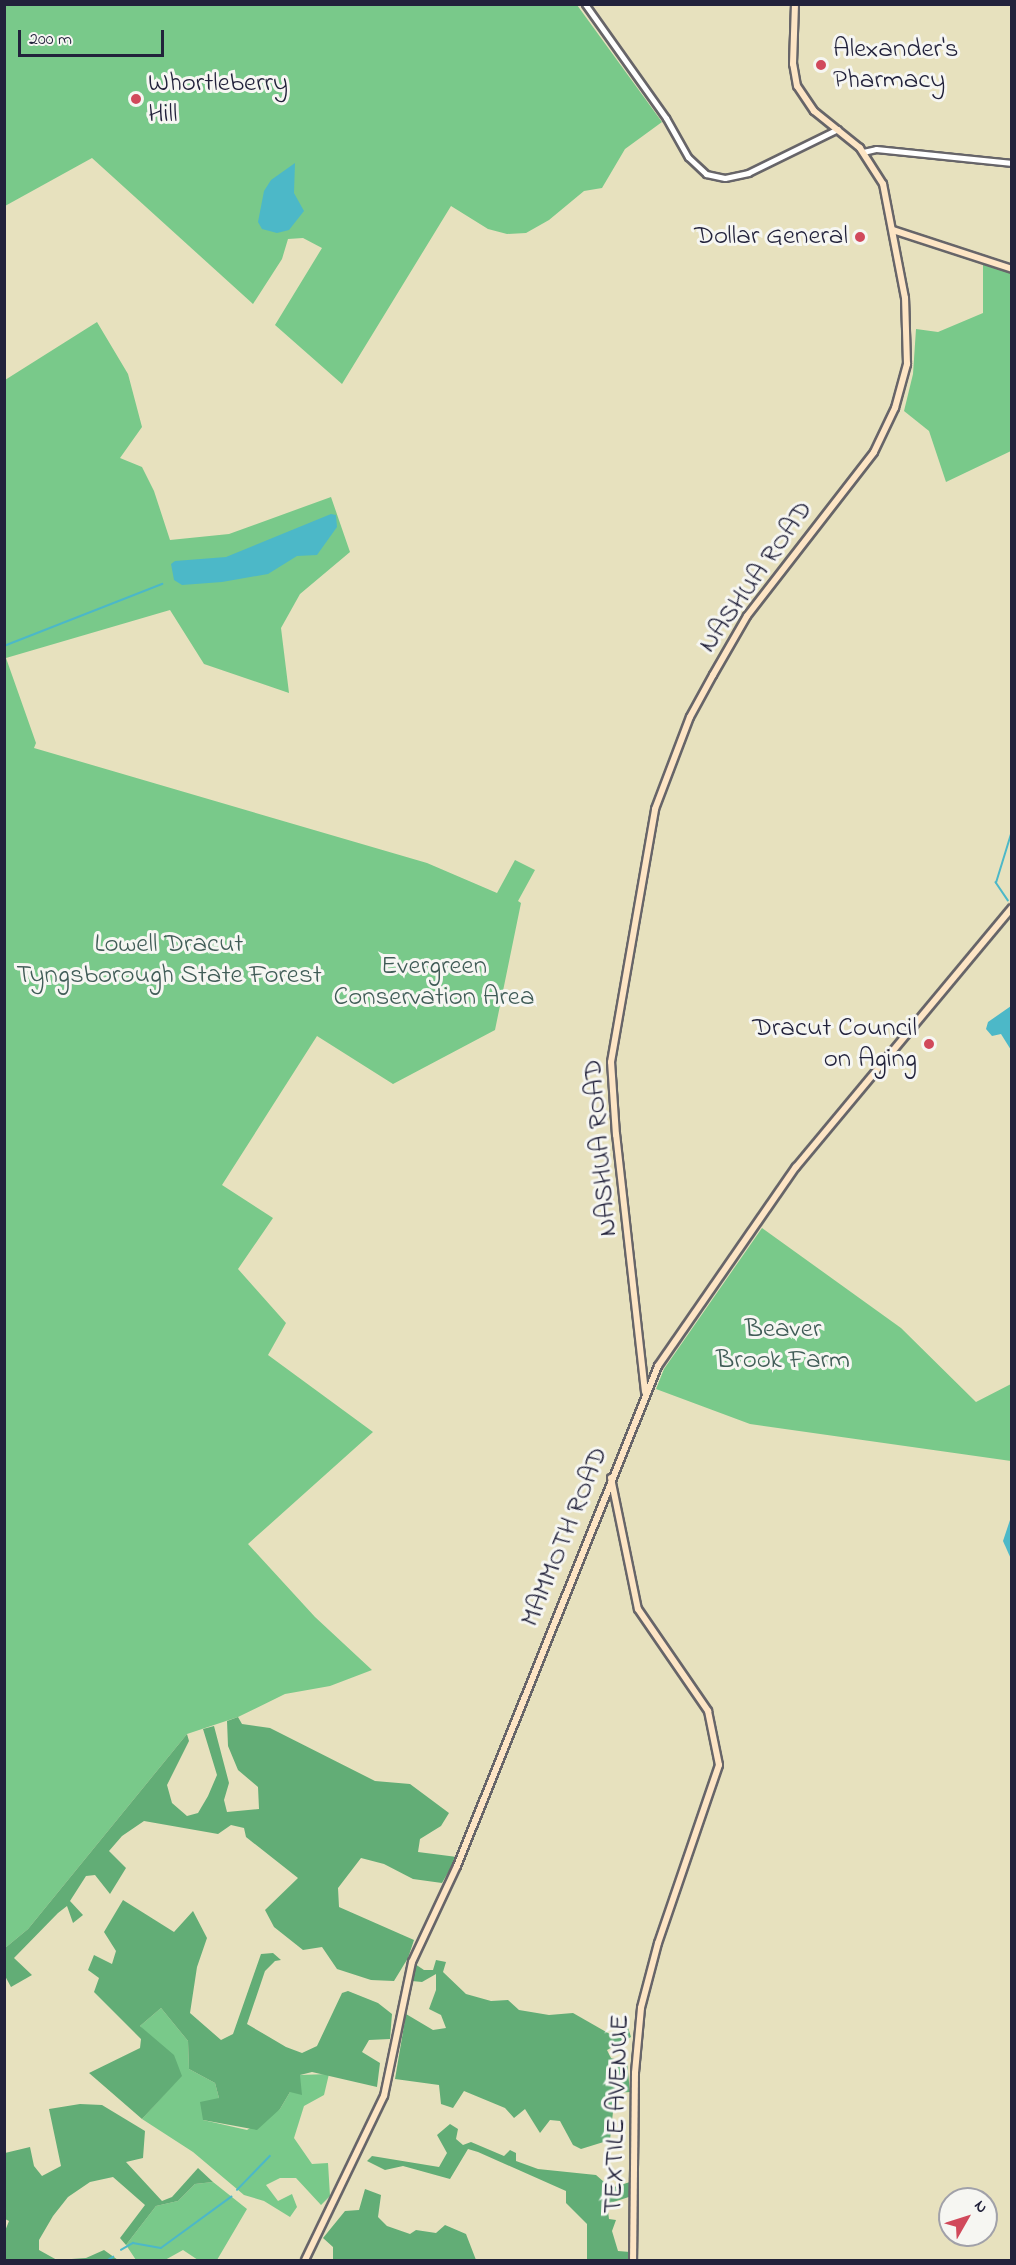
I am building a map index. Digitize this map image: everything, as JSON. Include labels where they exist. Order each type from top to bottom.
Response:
[{"type":"main road","name":"NASHUA ROAD","points":[[645,1392],[611,1084],[614,1040],[650,832],[690,717],[729,646],[762,595],[874,452],[895,408],[908,345],[905,298],[882,184],[863,152],[814,111],[797,86],[793,64],[795,4]]},
{"type":"main road","points":[[893,230],[1011,269]]},
{"type":"main road","name":"MAMMOTH ROAD","points":[[305,2260],[384,2096],[412,1962],[457,1866],[645,1392],[658,1366],[796,1167],[1011,908]]},
{"type":"main road","points":[[599,1507],[615,1502],[611,1478]]},
{"type":"main road","name":"TEXTILE AVENUE","points":[[615,1502],[638,1609],[708,1711],[719,1765],[658,1943],[641,2008],[635,2073],[633,2260]]},
{"type":"street","points":[[585,4],[666,118],[687,156],[706,174],[725,178],[748,173],[838,129]]},
{"type":"street","points":[[863,152],[876,148],[1011,163]]},
{"type":"green space","points":[[5,5],[577,5],[662,122],[625,149],[602,188],[584,191],[549,220],[526,233],[507,234],[488,229],[451,206],[342,384],[275,325],[322,248],[303,238],[288,239],[282,259],[253,304],[92,158],[5,206]]},
{"type":"green space","points":[[983,264],[1011,273],[1011,451],[946,482],[929,431],[904,411],[913,374],[916,329],[938,332],[983,313]]},
{"type":"green space","name":"Lowell Dracut Tyngsborough State Forest","points":[[97,322],[128,374],[142,427],[120,458],[142,467],[154,491],[170,540],[229,534],[331,497],[350,552],[300,594],[281,628],[289,693],[204,664],[170,610],[6,658],[36,743],[34,748],[427,863],[497,893],[515,860],[535,870],[518,901],[521,903],[495,1030],[393,1084],[317,1036],[222,1185],[273,1218],[238,1269],[286,1323],[268,1355],[373,1432],[248,1544],[315,1617],[372,1670],[330,1686],[285,1694],[238,1717],[187,1734],[28,1929],[5,1948],[5,380]]},
{"type":"green space","name":"Beaver Brook Farm","points":[[762,1228],[901,1328],[976,1402],[1011,1384],[1011,1461],[750,1424],[656,1389],[664,1369]]},
{"type":"green space","points":[[238,1717],[242,1724],[270,1728],[375,1781],[410,1784],[449,1813],[441,1826],[420,1839],[418,1852],[457,1857],[442,1883],[413,1879],[384,1864],[361,1858],[338,1888],[339,1907],[414,1940],[408,1958],[394,1981],[371,1980],[337,1969],[322,1947],[303,1950],[274,1927],[265,1910],[298,1878],[246,1837],[244,1828],[231,1825],[218,1834],[144,1821],[122,1836],[109,1851],[126,1868],[110,1894],[95,1875],[86,1876],[70,1901],[83,1915],[73,1923],[67,1906],[58,1913],[14,1958],[32,1975],[11,1987],[5,1976],[5,1948],[28,1929],[187,1734],[189,1741],[167,1785],[172,1803],[187,1816],[198,1813],[208,1796],[217,1775],[203,1729],[214,1726],[229,1783],[224,1800],[227,1812],[259,1809],[258,1787],[238,1770],[228,1746],[227,1721]]},
{"type":"green space","points":[[123,1900],[174,1932],[193,1911],[207,1938],[197,1967],[190,2013],[221,2040],[233,2034],[261,1954],[273,1953],[281,1960],[275,1961],[265,1971],[247,2024],[286,2047],[302,2053],[317,2046],[342,1993],[348,1991],[378,2003],[392,2014],[390,2039],[369,2040],[362,2052],[380,2063],[377,2087],[312,2072],[300,2075],[302,2095],[290,2092],[280,2109],[257,2130],[203,2120],[200,2102],[219,2098],[215,2083],[189,2069],[188,2041],[161,2008],[140,2026],[174,2055],[182,2076],[142,2119],[89,2073],[140,2048],[141,2039],[94,1992],[99,1978],[88,1970],[94,1955],[112,1964],[116,1951],[104,1932]]},
{"type":"green space","points":[[436,1960],[446,1962],[443,1972],[466,1994],[491,2001],[508,2000],[519,2010],[549,2015],[573,2013],[615,2037],[627,2024],[631,2037],[607,2050],[611,2058],[627,2062],[630,2092],[615,2093],[610,2140],[581,2149],[573,2145],[560,2121],[550,2120],[540,2133],[525,2109],[514,2118],[505,2108],[464,2091],[453,2108],[441,2104],[439,2085],[395,2079],[406,2014],[433,2030],[446,2028],[441,2015],[429,2009],[436,1990],[436,1974],[422,1982],[412,1981],[415,1964],[424,1970],[433,1970]]},
{"type":"green space","points":[[161,2008],[188,2041],[189,2069],[215,2083],[219,2098],[203,2120],[247,2130],[280,2109],[300,2075],[329,2074],[324,2095],[304,2106],[294,2138],[312,2164],[328,2163],[330,2196],[321,2205],[296,2178],[280,2178],[266,2185],[278,2201],[292,2194],[297,2207],[290,2217],[264,2201],[244,2195],[193,2152],[142,2119],[181,2076],[140,2026]]},
{"type":"green space","points":[[80,2104],[102,2105],[145,2131],[143,2158],[126,2162],[162,2201],[172,2197],[198,2168],[213,2182],[195,2184],[178,2201],[156,2206],[126,2245],[120,2238],[145,2205],[113,2177],[90,2182],[68,2197],[53,2216],[39,2240],[39,2250],[57,2260],[5,2260],[5,2231],[9,2221],[5,2219],[5,2153],[30,2147],[34,2166],[42,2176],[61,2166],[49,2109]]},
{"type":"green space","points":[[450,2124],[458,2129],[456,2139],[463,2145],[471,2142],[504,2156],[510,2150],[516,2153],[516,2161],[538,2169],[596,2175],[611,2188],[630,2182],[632,2196],[607,2204],[609,2219],[616,2220],[612,2231],[618,2251],[630,2252],[630,2260],[587,2260],[587,2224],[566,2203],[566,2191],[478,2152],[468,2149],[450,2179],[403,2166],[385,2170],[367,2161],[372,2156],[439,2167],[447,2153],[437,2135]]},
{"type":"green space","points":[[213,2182],[247,2209],[217,2260],[198,2260],[183,2250],[165,2260],[136,2260],[126,2245],[156,2206],[178,2201],[195,2184]]},
{"type":"green space","points":[[365,2189],[381,2195],[378,2217],[387,2226],[410,2234],[416,2230],[436,2233],[445,2225],[466,2234],[476,2260],[333,2260],[333,2247],[323,2238],[345,2211],[359,2210]]},
{"type":"green space","points":[[104,2250],[118,2260],[57,2260],[86,2258]]},
{"type":"water","points":[[295,163],[294,193],[304,211],[289,230],[277,233],[262,229],[258,222],[264,191],[271,180]]},
{"type":"water","points":[[331,514],[336,515],[337,527],[317,555],[297,556],[268,574],[222,582],[182,585],[174,580],[171,564],[175,561],[226,557]]},
{"type":"water","points":[[1011,1006],[1011,1050],[1001,1034],[992,1036],[986,1029],[988,1022]]},
{"type":"water","points":[[1011,1517],[1011,1559],[1003,1541]]},
{"type":"waterway","points":[[4,646],[162,584]]},
{"type":"waterway","points":[[1008,901],[996,883],[1012,831]]},
{"type":"waterway","points":[[237,2190],[270,2156]]},
{"type":"waterway","points":[[121,2250],[133,2243],[161,2248],[231,2197]]},
{"type":"waterway","points":[[108,2260],[113,2257]]},
{"type":"place","name":"Alexander's Pharmacy","points":[[821,65]]},
{"type":"place","name":"Whortleberry Hill","points":[[136,99]]},
{"type":"place","name":"Dollar General","points":[[860,237]]},
{"type":"place","name":"Dracut Council on Aging","points":[[929,1044]]},
{"type":"park label","name":"Evergreen Conservation Area","points":[[434,982]]}]
